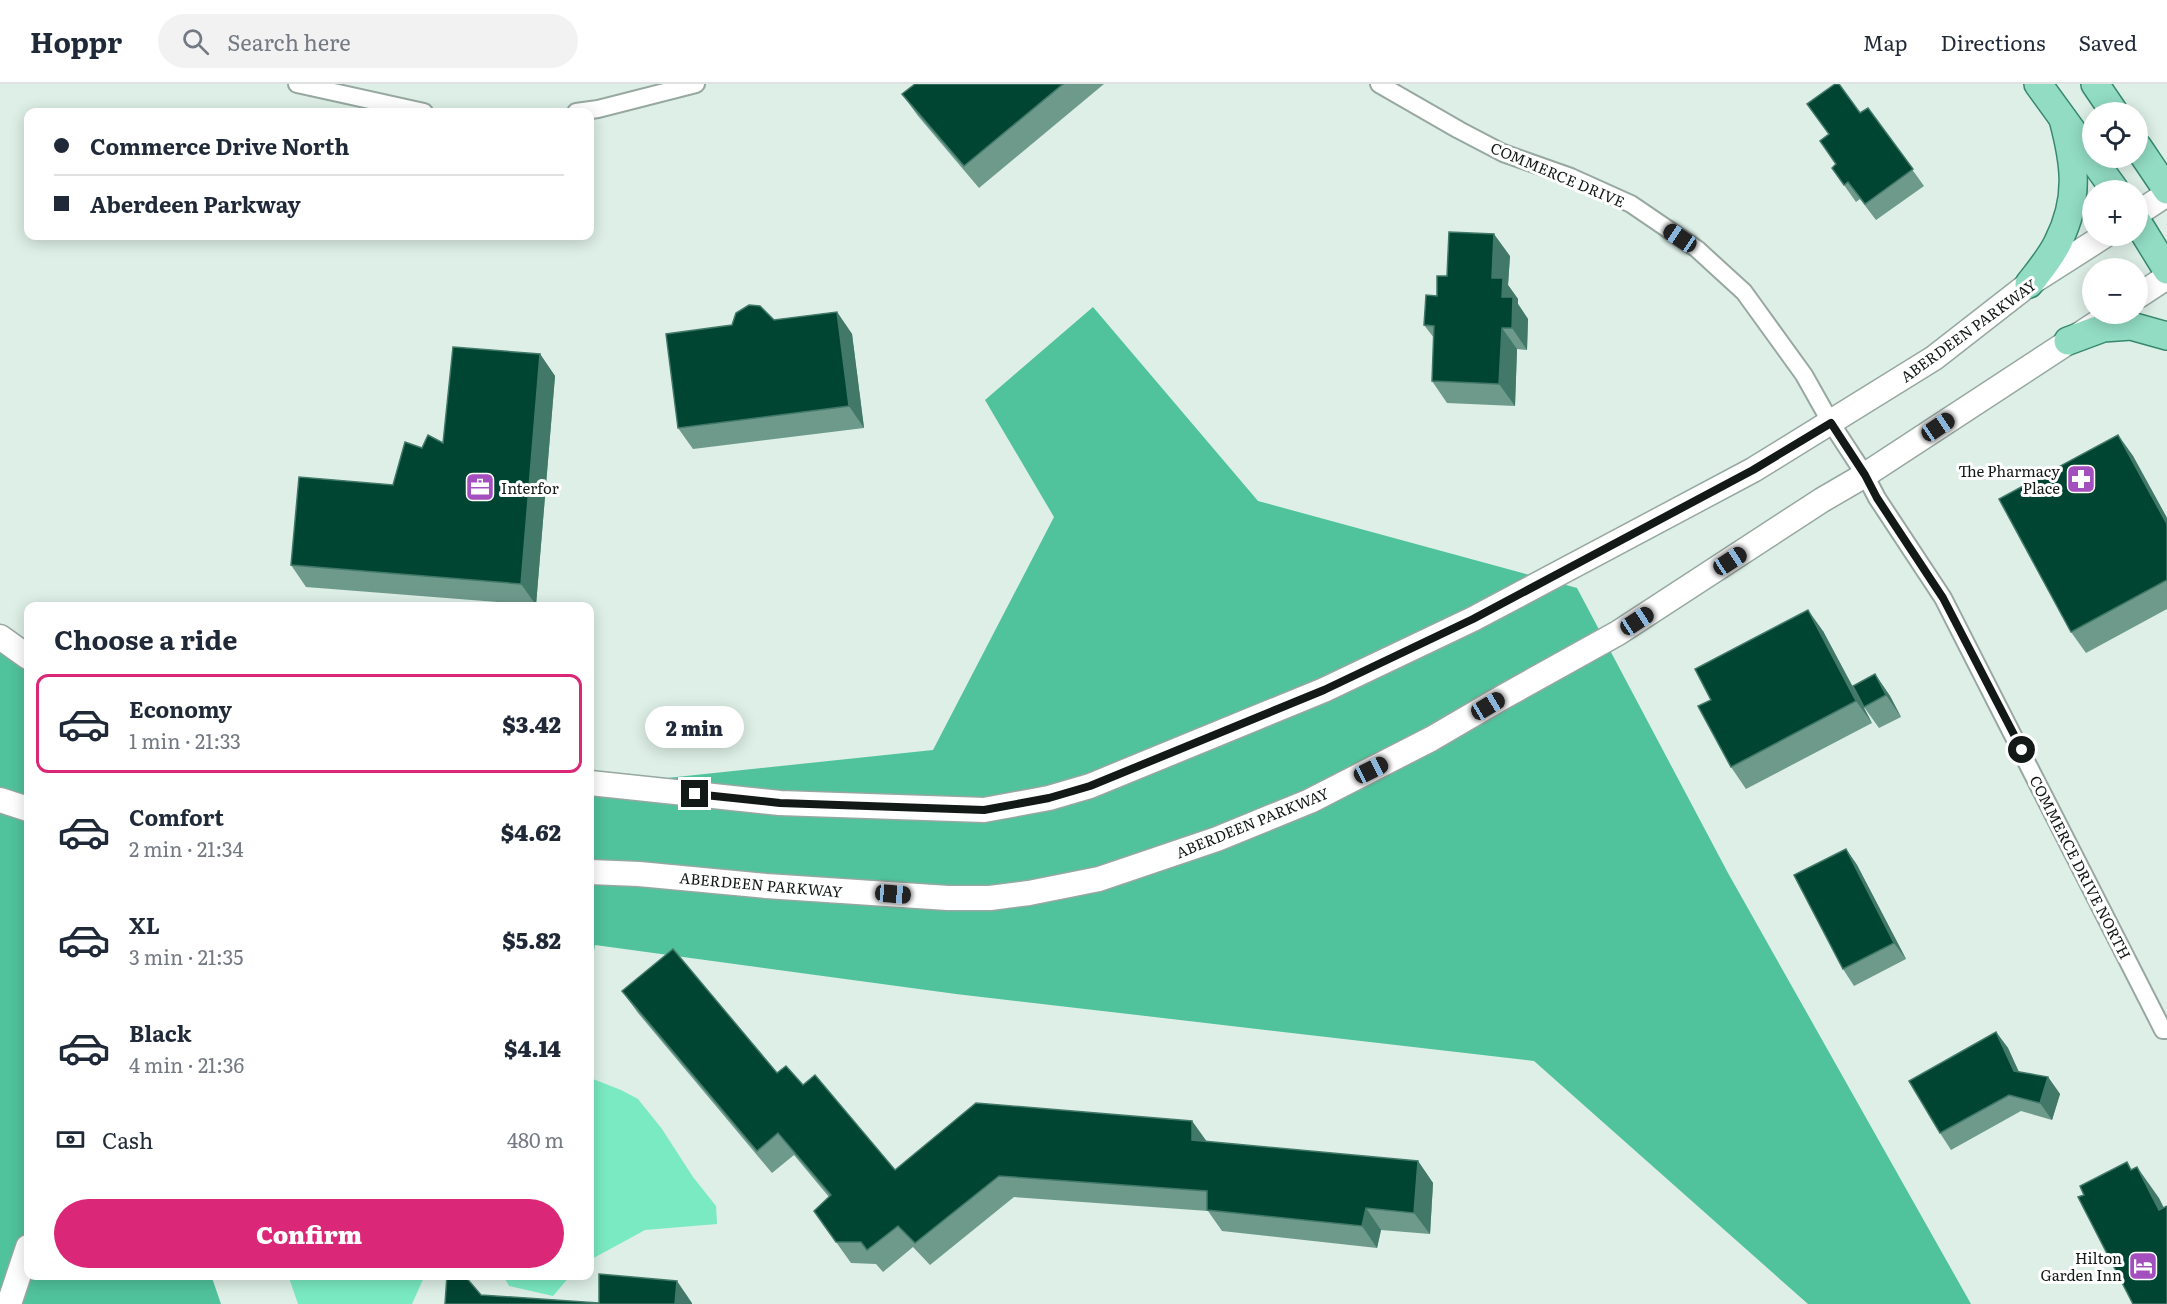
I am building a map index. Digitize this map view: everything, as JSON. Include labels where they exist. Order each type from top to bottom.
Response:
[{"type":"main road","points":[[2038,84],[2108,180]]},
{"type":"main road","points":[[2095,84],[2107,102]]},
{"type":"main road","points":[[2029,284],[2058,242],[2074,199],[2073,158],[2063,119]]},
{"type":"main road","points":[[2148,163],[2167,192]]},
{"type":"main road","points":[[2148,239],[2167,270]]},
{"type":"main road","points":[[2068,341],[2103,328],[2131,326],[2167,336]]},
{"type":"street","points":[[297,84],[406,108]]},
{"type":"street","points":[[594,110],[696,84]]},
{"type":"street","name":"COMMERCE DRIVE","points":[[1379,84],[1503,153],[1571,177],[1631,204],[1697,249],[1744,292],[1804,375],[1831,423]]},
{"type":"street","points":[[2148,206],[2167,192]]},
{"type":"street","name":"ABERDEEN PARKWAY","points":[[594,783],[780,803],[984,810],[1049,798],[1090,786],[1324,690],[1473,619],[1753,470],[1934,358],[2029,284],[2088,246]]},
{"type":"street","points":[[2148,289],[2167,277]]},
{"type":"street","name":"ABERDEEN PARKWAY","points":[[594,873],[639,874],[766,886],[948,898],[990,898],[1099,879],[1216,838],[1310,801],[1431,739],[1618,633],[2095,324]]},
{"type":"street","name":"COMMERCE DRIVE NORTH","points":[[1831,423],[1943,598],[2163,1030],[2167,1030]]},
{"type":"street","points":[[0,637],[24,654]]},
{"type":"street","points":[[0,800],[24,808]]},
{"type":"street","points":[[9,1304],[24,1259]]},
{"type":"shaded area","points":[[1093,307],[1258,501],[1577,588],[1728,873],[1971,1304],[1808,1304],[1534,1061],[956,994],[595,945],[594,951],[594,783],[610,784],[933,750],[1054,517],[985,400]]},
{"type":"shaded area","points":[[0,637],[24,654],[24,1280],[213,1280],[221,1304],[0,1304]]},
{"type":"shaded area","points":[[594,1079],[638,1099],[716,1206],[717,1224],[645,1230],[594,1258]]},
{"type":"shaded area","points":[[290,1280],[423,1280],[412,1304],[298,1304]]},
{"type":"shaded area","points":[[506,1280],[567,1280],[553,1296],[509,1286]]},
{"type":"building","points":[[915,84],[1063,84],[964,166],[902,94]]},
{"type":"building","points":[[1835,84],[1839,84],[1860,113],[1868,108],[1913,169],[1865,204],[1848,182],[1844,185],[1832,168],[1836,164],[1820,141],[1829,134],[1807,104]]},
{"type":"building","points":[[1449,232],[1494,234],[1492,278],[1503,278],[1502,297],[1513,297],[1512,328],[1502,328],[1499,384],[1432,381],[1434,326],[1424,325],[1426,295],[1437,296],[1437,276],[1447,276]]},
{"type":"building","points":[[749,305],[760,306],[774,320],[837,312],[849,406],[678,428],[666,334],[732,325],[736,313]]},
{"type":"building","name":"Interfor","points":[[453,347],[540,354],[521,584],[291,565],[299,477],[393,485],[405,442],[422,448],[428,435],[443,443]]},
{"type":"building","points":[[2118,435],[2167,524],[2167,580],[2071,632],[1999,499]]},
{"type":"building","points":[[1808,610],[1856,701],[1731,767],[1698,706],[1711,700],[1695,669]]},
{"type":"building","points":[[1875,674],[1886,695],[1864,707],[1853,686]]},
{"type":"building","points":[[1846,849],[1894,943],[1843,969],[1794,875]]},
{"type":"building","points":[[673,949],[777,1073],[786,1066],[803,1085],[815,1075],[895,1170],[976,1103],[1192,1121],[1192,1140],[1418,1161],[1414,1213],[1366,1208],[1362,1226],[1207,1210],[1207,1191],[999,1176],[915,1243],[898,1226],[867,1250],[861,1242],[836,1242],[814,1211],[831,1195],[778,1133],[757,1151],[622,991]]},
{"type":"building","points":[[1996,1032],[2014,1071],[2048,1077],[2040,1103],[2009,1095],[1940,1133],[1909,1081]]},
{"type":"building","name":"Hilton Garden Inn","points":[[2127,1162],[2131,1170],[2137,1167],[2159,1210],[2167,1206],[2167,1304],[2133,1304],[2078,1197],[2084,1195],[2080,1186]]},
{"type":"building","points":[[599,1274],[677,1281],[675,1304],[445,1304],[447,1280],[468,1280],[481,1295],[599,1303]]},
{"type":"place","name":"The Pharmacy Place","points":[[2081,479]]},
{"type":"place","name":"Interfor","points":[[480,487]]},
{"type":"place","name":"Hilton Garden Inn","points":[[2143,1266]]},
{"type":"route","points":[[695,794],[780,803],[984,810],[1049,798],[1090,786],[1324,690],[1473,619],[1753,470],[1831,423],[1943,598],[2022,750]]}]
